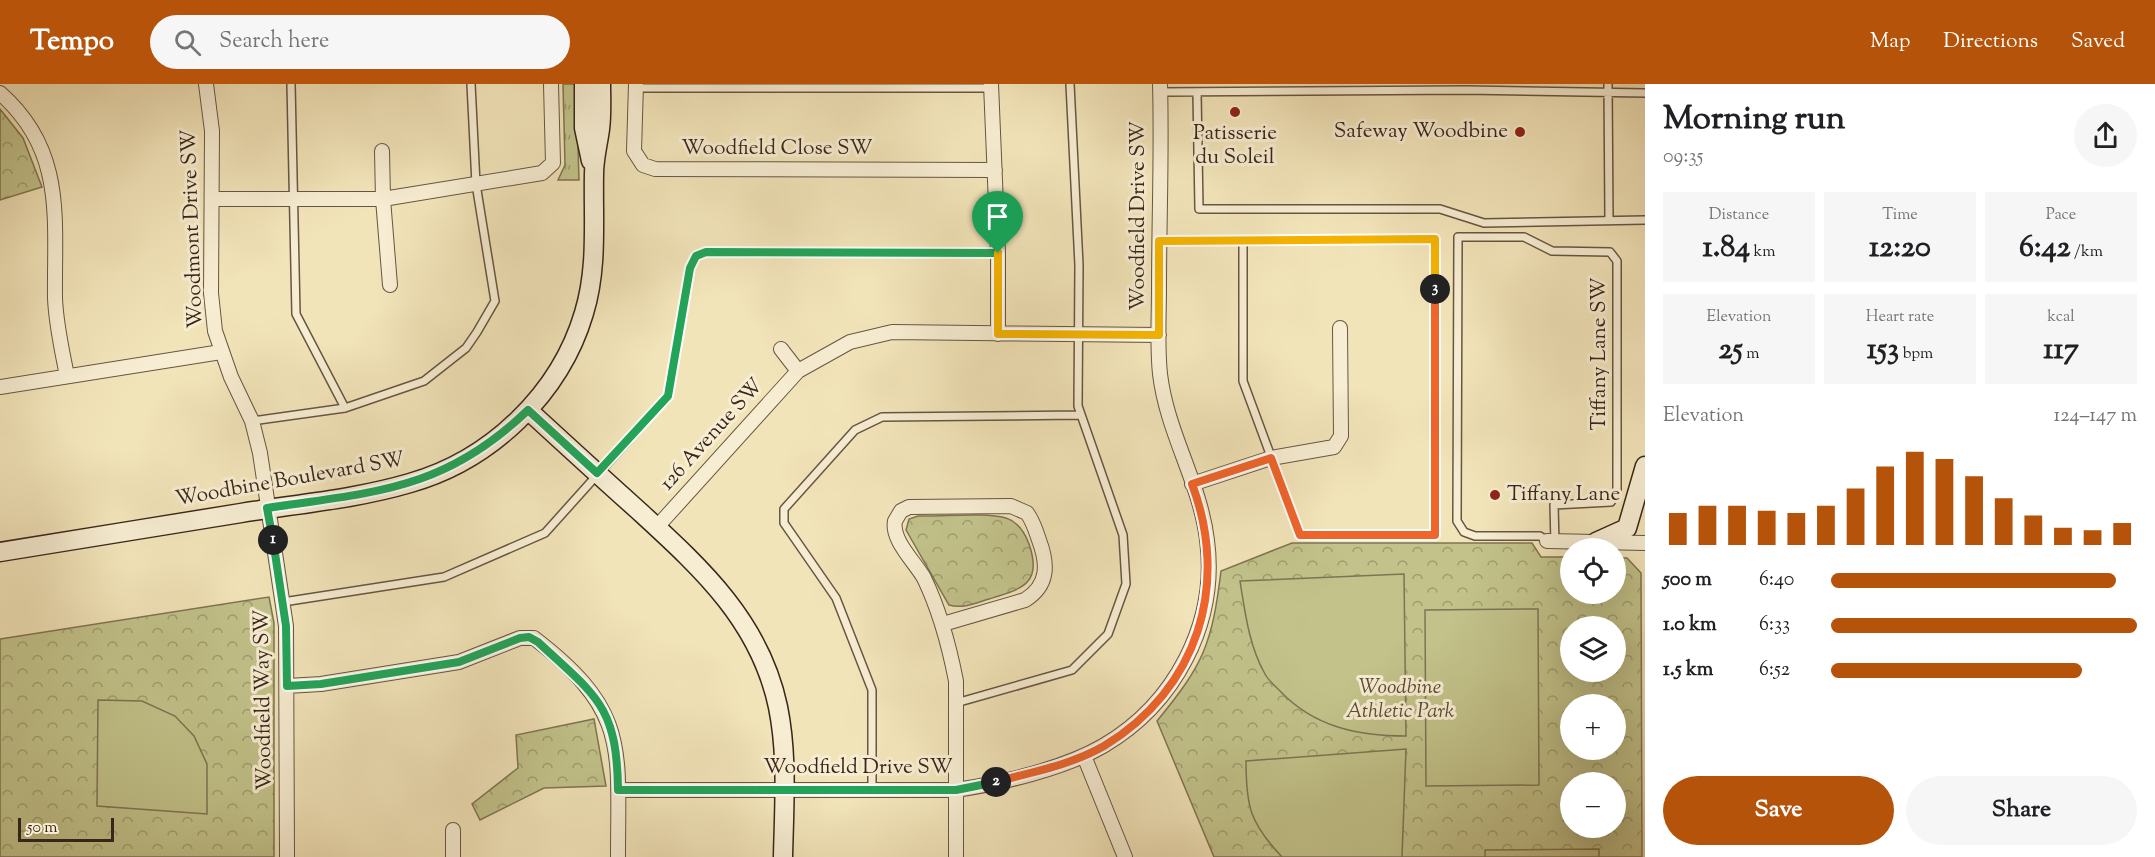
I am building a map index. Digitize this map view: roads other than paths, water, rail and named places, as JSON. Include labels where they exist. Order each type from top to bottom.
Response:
[{"type":"street","name":"Woodmont Drive SW","points":[[206,84],[212,131],[211,293],[215,332],[221,352],[252,421],[260,453],[267,508]]},
{"type":"street","points":[[212,199],[382,199],[542,173],[549,168],[554,155],[551,84]]},
{"type":"street","name":"Woodbine Boulevard SW","points":[[584,84],[584,128],[594,172]]},
{"type":"street","name":"Woodbine Boulevard SW","points":[[0,552],[370,493],[436,475],[483,449],[528,410],[564,360],[584,314],[591,289],[594,252],[594,172],[600,126],[601,84]]},
{"type":"street","name":"Woodfield Close SW","points":[[636,86],[634,151],[644,165],[655,169],[995,171]]},
{"type":"street","points":[[991,86],[998,253],[998,334]]},
{"type":"street","name":"Woodfield Drive SW","points":[[618,790],[956,790],[984,786],[1084,756],[1120,735],[1152,707],[1176,677],[1192,648],[1206,600],[1209,559],[1203,519],[1165,406],[1159,366],[1160,88]]},
{"type":"street","points":[[0,93],[29,124],[45,154],[51,176],[55,196],[55,302],[67,376]]},
{"type":"street","points":[[382,151],[382,199],[390,285]]},
{"type":"street","points":[[1192,484],[1271,458],[1316,452],[1334,447],[1341,436],[1340,328]]},
{"type":"street","name":"126 Avenue SW","points":[[656,528],[798,371],[850,342],[892,332],[1159,335]]},
{"type":"street","points":[[781,349],[798,371]]},
{"type":"street","points":[[0,387],[221,352]]},
{"type":"street","points":[[528,410],[656,528],[724,595],[760,652],[778,706],[784,789],[783,857]]},
{"type":"street","points":[[1605,538],[1627,528],[1645,466]]},
{"type":"street","points":[[943,624],[1025,600],[1035,593],[1044,577],[1046,566],[1044,553],[1027,513],[1011,506],[909,507],[897,515],[894,531],[923,578],[943,624],[956,681],[956,857]]},
{"type":"street","name":"Woodfield Way SW","points":[[267,508],[284,602],[287,686],[287,857]]},
{"type":"street","points":[[1551,542],[1560,542]]},
{"type":"street","points":[[1626,543],[1645,543]]},
{"type":"street","points":[[287,686],[321,684],[459,662],[520,638],[534,638],[591,692],[604,709],[616,744],[618,857]]},
{"type":"street","points":[[1084,756],[1125,857]]},
{"type":"street","points":[[453,830],[453,857]]},
{"type":"lane","points":[[291,84],[296,314],[345,408]]},
{"type":"lane","points":[[252,421],[345,408],[424,381],[466,348],[495,301],[476,184],[471,84]]},
{"type":"lane","points":[[956,703],[1072,670],[1108,634],[1126,584],[1123,535],[1080,415],[1078,227],[1070,84]]},
{"type":"lane","points":[[636,86],[991,86]]},
{"type":"lane","points":[[1160,88],[1197,93],[1278,87],[1608,88],[1645,93]]},
{"type":"lane","points":[[1608,88],[1610,220]]},
{"type":"lane","points":[[1197,93],[1198,209],[1440,209],[1484,223],[1645,220]]},
{"type":"lane","name":"Tiffany Lane SW","points":[[1458,237],[1524,237],[1552,250],[1610,252],[1617,261],[1617,491],[1611,502],[1554,504],[1551,542],[1540,536],[1474,536],[1464,532],[1457,521],[1458,237]]},
{"type":"lane","points":[[1159,241],[1243,240],[1435,239],[1435,535],[1300,535],[1244,381],[1243,240]]},
{"type":"lane","points":[[284,602],[444,577],[545,532],[668,396],[690,268],[696,256],[706,252],[998,253]]},
{"type":"lane","points":[[872,789],[872,690],[836,598],[784,523],[784,509],[855,430],[882,417],[1080,415]]},
{"type":"place","name":"Patisserie du Soleil","points":[[1235,112]]},
{"type":"place","name":"Safeway Woodbine","points":[[1520,132]]},
{"type":"place","name":"Tiffany Lane","points":[[1495,495]]},
{"type":"park label","name":"Woodbine Athletic Park","points":[[1400,700]]}]
